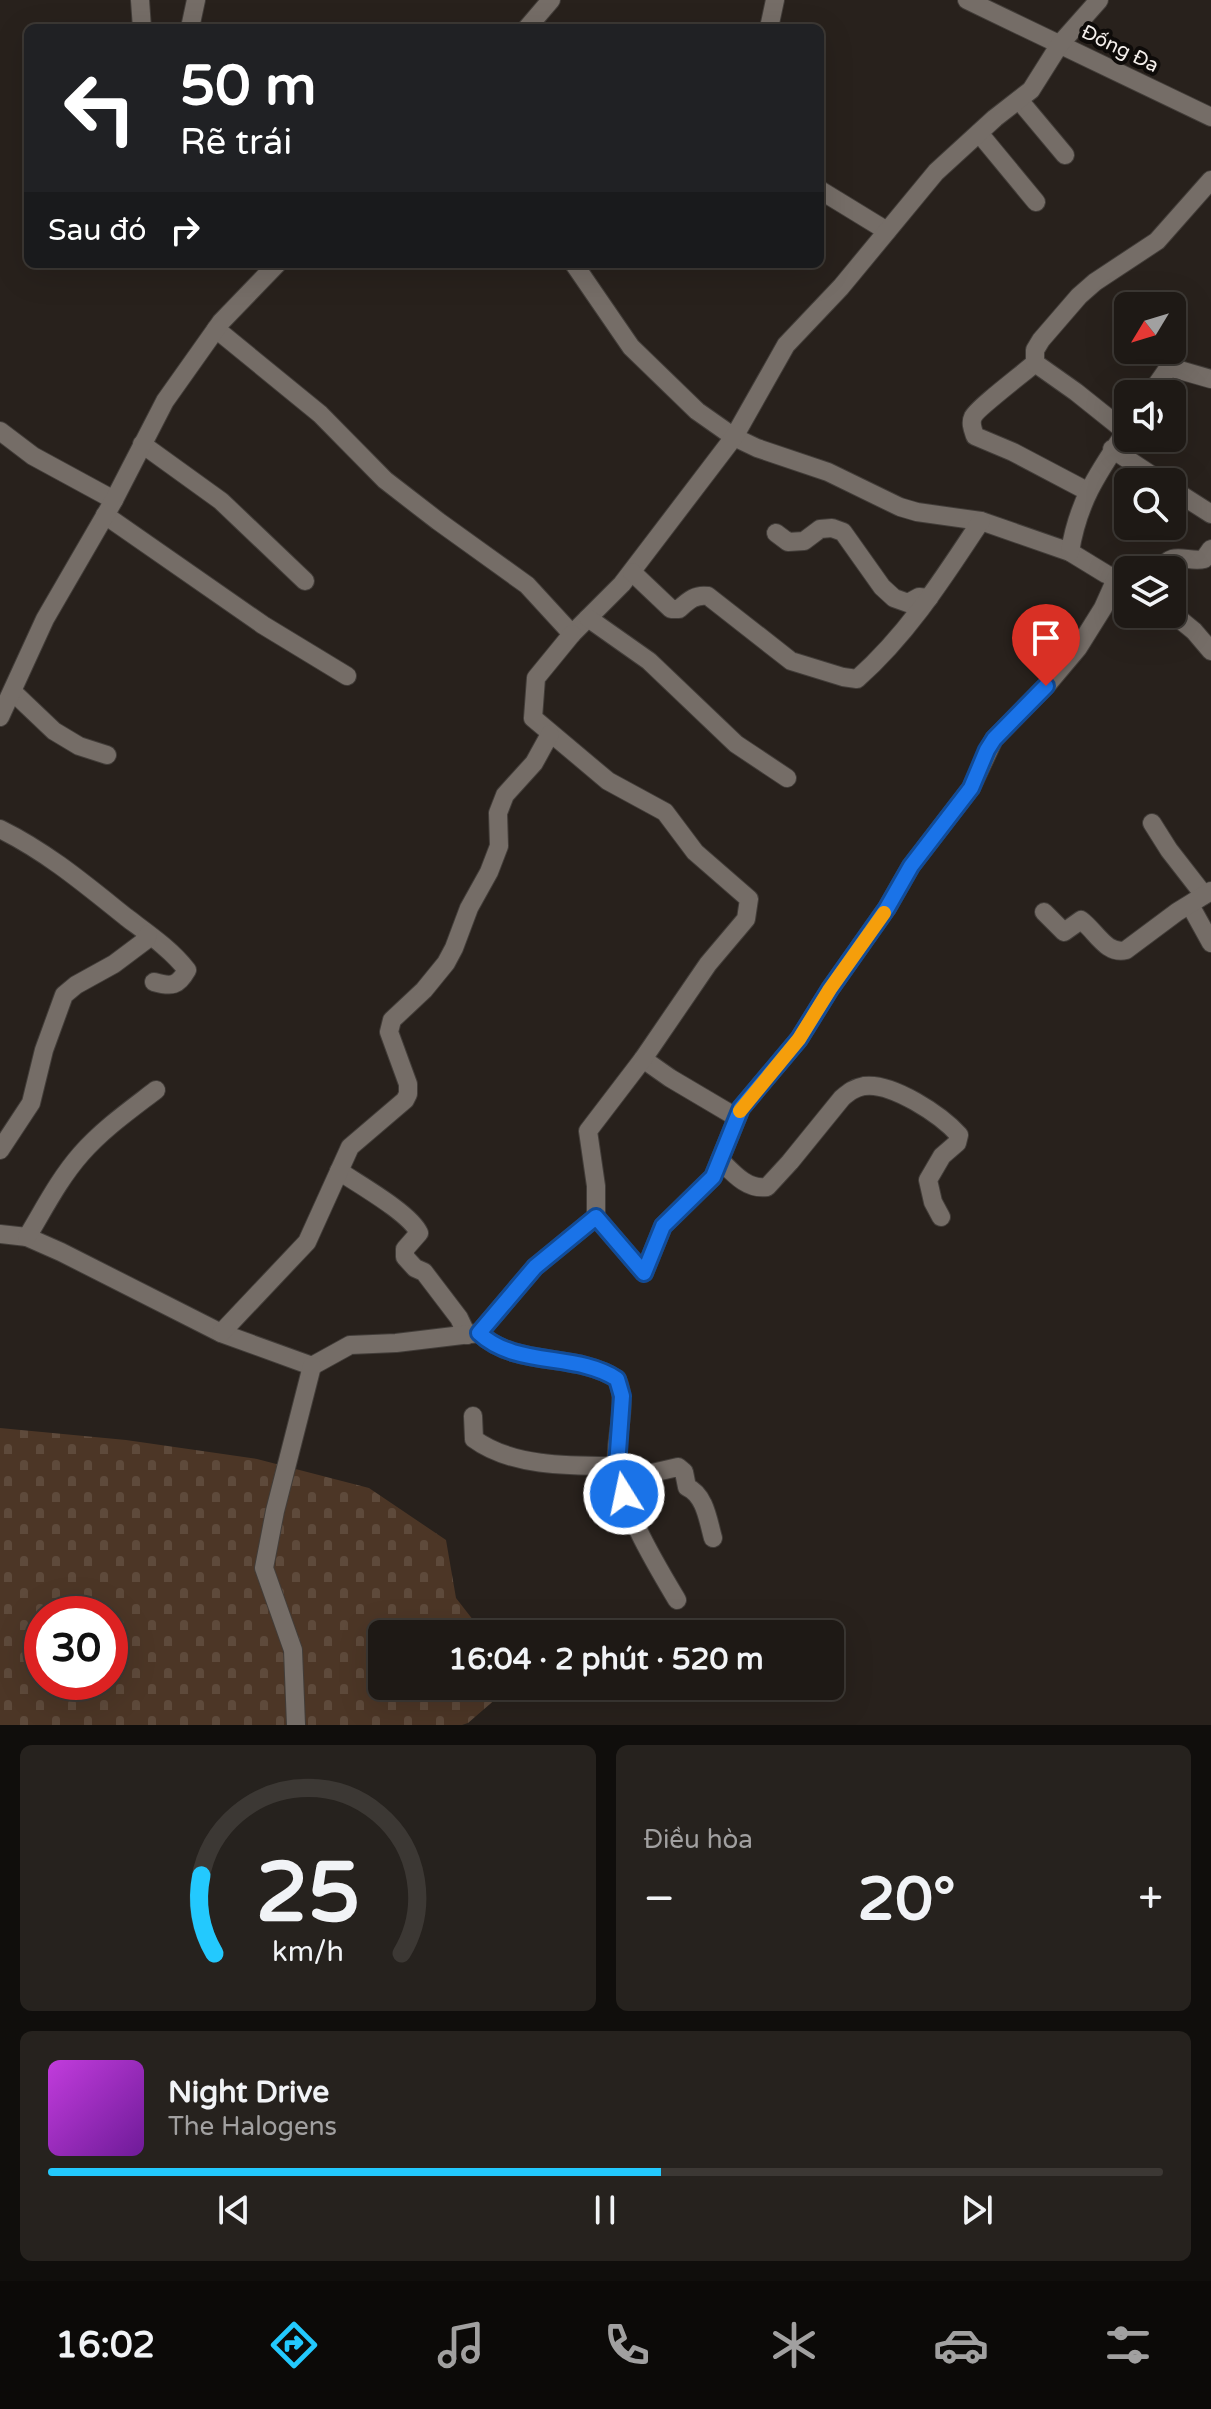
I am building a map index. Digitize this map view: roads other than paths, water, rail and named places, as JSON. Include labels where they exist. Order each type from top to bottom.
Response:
[{"type":"street","points":[[140,0],[142,24]]},
{"type":"street","points":[[191,24],[196,0]]},
{"type":"street","points":[[530,24],[551,0]]},
{"type":"street","points":[[770,24],[775,0]]},
{"type":"street","name":"Đống Đa","points":[[967,0],[1211,117]]},
{"type":"street","points":[[1099,0],[1060,44],[1031,90],[936,172],[841,287],[786,345],[734,437],[632,572],[572,634],[536,678],[533,718],[608,781],[665,812],[695,852],[749,899],[746,919],[708,964],[643,1059],[588,1131],[596,1186],[596,1217],[644,1273],[663,1226],[713,1177],[741,1108],[799,1039],[887,908],[911,866],[971,788],[994,739],[1078,648],[1114,592]]},
{"type":"street","points":[[1019,100],[1065,155]]},
{"type":"street","points":[[979,133],[1036,202]]},
{"type":"street","points":[[1035,363],[1035,350],[1041,340],[1079,296],[1157,241],[1211,180]]},
{"type":"street","points":[[824,192],[887,231]]},
{"type":"street","points":[[0,717],[45,619],[110,508],[165,401],[216,329],[273,268]]},
{"type":"street","points":[[577,268],[631,347],[697,411],[734,437],[842,477],[900,507],[981,521],[1070,552],[1114,577]]},
{"type":"street","points":[[216,329],[320,414],[385,480],[527,585],[572,634]]},
{"type":"street","points":[[1035,363],[1114,420]]},
{"type":"street","points":[[1035,363],[979,408],[972,418],[975,436],[1087,491]]},
{"type":"street","points":[[1160,380],[1169,367],[1211,379]]},
{"type":"street","points":[[0,431],[110,508],[263,625],[347,676]]},
{"type":"street","points":[[142,444],[221,501],[305,581]]},
{"type":"street","points":[[1070,552],[1074,526],[1087,491],[1114,446]]},
{"type":"street","points":[[1112,449],[1141,468]]},
{"type":"street","points":[[1186,498],[1211,514]]},
{"type":"street","points":[[632,572],[671,609],[679,609],[689,599],[700,595],[708,596],[791,661],[857,679],[896,641],[981,521]]},
{"type":"street","points":[[776,533],[788,542],[804,541],[820,529],[832,528],[843,532],[882,587],[894,598],[908,603],[919,597],[929,598]]},
{"type":"street","points":[[1186,558],[1196,561],[1204,559],[1211,549]]},
{"type":"street","points":[[588,618],[649,661],[736,744],[787,778]]},
{"type":"street","points":[[1186,624],[1210,647]]},
{"type":"street","points":[[13,692],[54,731],[79,746],[107,755]]},
{"type":"street","points":[[221,1333],[307,1242],[350,1147],[408,1094],[408,1084],[389,1032],[392,1020],[424,990],[446,963],[499,846],[498,813],[505,795],[534,763],[550,734]]},
{"type":"street","points":[[1152,823],[1202,897],[1211,943]]},
{"type":"street","points":[[0,829],[60,865],[174,955],[187,970],[181,980],[169,986],[154,982]]},
{"type":"street","points":[[1044,912],[1064,932],[1081,920],[1110,950],[1120,952],[1202,897]]},
{"type":"street","points":[[0,1150],[31,1103],[44,1050],[64,995],[114,964],[146,940],[148,934]]},
{"type":"street","points":[[643,1059],[736,1117]]},
{"type":"street","points":[[720,1160],[750,1185],[767,1187],[842,1098],[852,1089],[868,1085],[911,1099],[959,1135],[957,1143],[942,1156],[928,1180],[933,1202],[941,1217]]},
{"type":"street","points":[[27,1237],[54,1190],[82,1152],[156,1090]]},
{"type":"street","points":[[339,1171],[388,1203],[416,1226],[419,1233],[405,1249],[405,1257],[415,1268],[424,1272],[473,1334],[490,1344],[525,1355],[588,1366],[617,1379],[622,1396],[618,1471],[624,1494],[639,1530],[677,1600]]},
{"type":"street","points":[[296,1725],[293,1650],[264,1568],[275,1511],[312,1366],[350,1345],[473,1334],[535,1267],[596,1217]]},
{"type":"street","points":[[0,1234],[27,1237],[221,1333],[312,1366]]},
{"type":"street","points":[[473,1416],[474,1439],[489,1450],[521,1459],[639,1476],[678,1467],[684,1472],[687,1487],[695,1491],[703,1504],[713,1538]]}]
